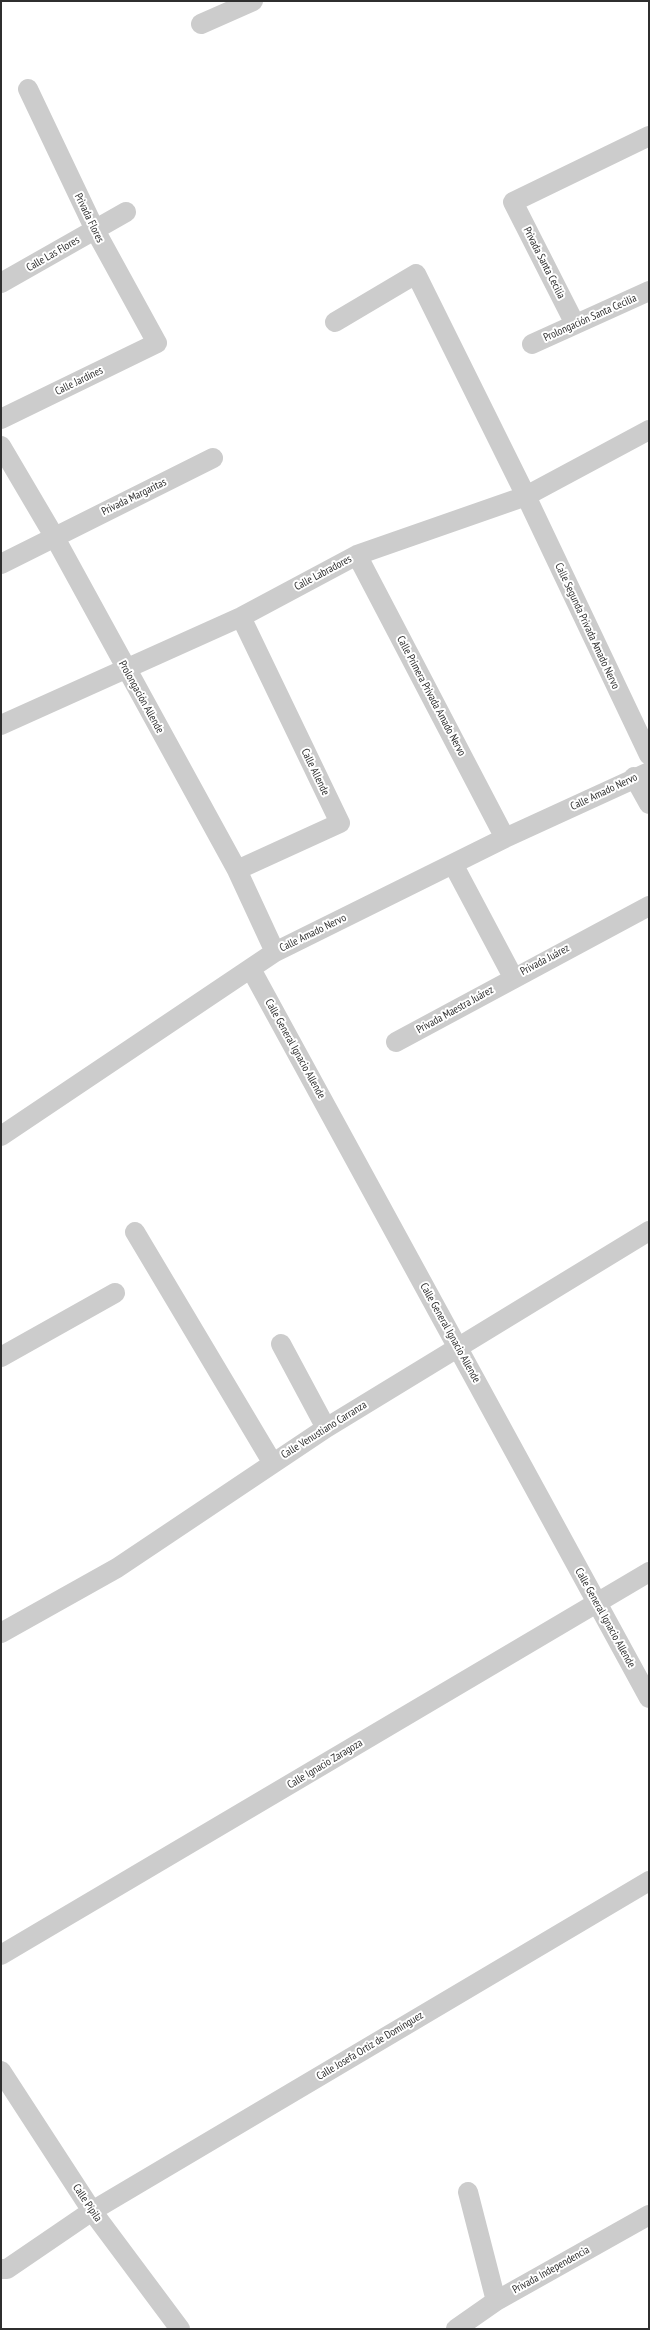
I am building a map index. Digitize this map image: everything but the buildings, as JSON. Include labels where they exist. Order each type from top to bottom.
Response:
[{"type":"street","points":[[200,24],[253,1]]},
{"type":"street","name":"Privada Flores","points":[[28,89],[95,230],[157,343]]},
{"type":"street","name":"Privada Santa Cecilia","points":[[575,324],[513,202],[649,136]]},
{"type":"street","name":"Calle Las Flores","points":[[1,283],[126,212]]},
{"type":"street","name":"Calle Segunda Privada Amado Nervo","points":[[335,322],[416,274],[526,496],[649,755]]},
{"type":"street","name":"Prolongación Santa Cecilia","points":[[532,344],[649,291]]},
{"type":"street","name":"Calle Jardines","points":[[1,419],[157,343]]},
{"type":"street","name":"Calle Labradores","points":[[1,725],[241,617],[357,555],[526,496],[649,431]]},
{"type":"street","name":"Prolongación Allende","points":[[1,446],[54,536],[126,670],[237,870],[275,952]]},
{"type":"street","name":"Privada Margaritas","points":[[1,564],[54,536],[213,458]]},
{"type":"street","name":"Calle Primera Privada Amado Nervo","points":[[357,555],[505,838]]},
{"type":"street","name":"Calle Allende","points":[[237,870],[340,824],[241,617]]},
{"type":"street","points":[[642,774],[649,804]]},
{"type":"street","name":"Calle Amado Nervo","points":[[1,1136],[275,952],[505,838],[642,774]]},
{"type":"street","name":"Privada Juárez","points":[[453,864],[513,977],[649,906]]},
{"type":"street","name":"Calle General Ignacio Allende","points":[[251,969],[649,1698]]},
{"type":"street","name":"Privada Maestra Juárez","points":[[396,1042],[513,977]]},
{"type":"street","name":"Calle Venustiano Carranza","points":[[3,1626],[117,1568],[272,1462],[649,1231]]},
{"type":"street","points":[[134,1232],[272,1462]]},
{"type":"street","points":[[1,1357],[115,1293]]},
{"type":"street","points":[[281,1344],[326,1428]]},
{"type":"street","name":"Calle Ignacio Zaragoza","points":[[1,1955],[649,1572]]},
{"type":"street","name":"Calle Josefa Ortiz de Domínguez","points":[[1,2269],[7,2269],[92,2211],[649,1881]]},
{"type":"street","name":"Calle Pípila","points":[[1,2072],[92,2211],[180,2329]]},
{"type":"street","points":[[468,2192],[496,2300]]},
{"type":"street","name":"Privada Independencia","points":[[456,2329],[496,2300],[649,2215]]}]
